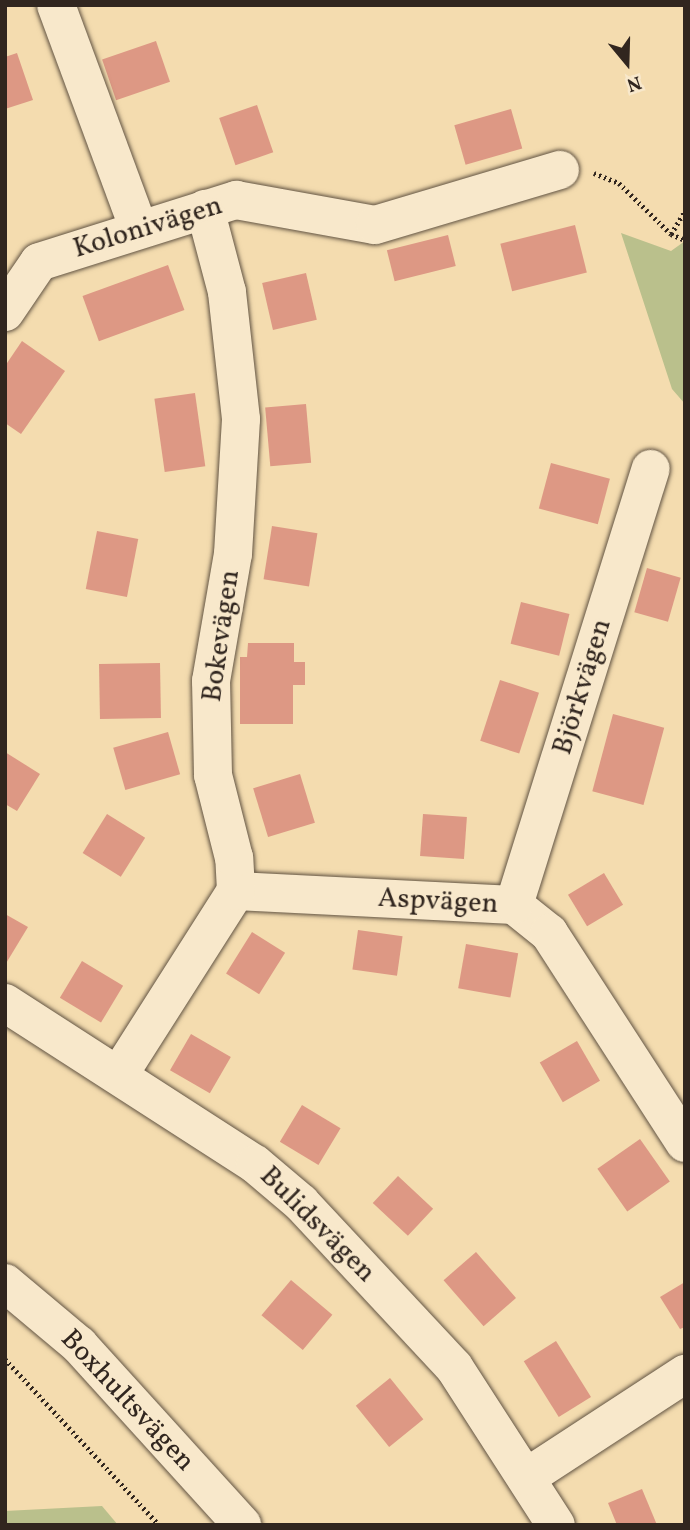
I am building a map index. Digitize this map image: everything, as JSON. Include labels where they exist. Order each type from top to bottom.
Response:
[{"type":"street","points":[[56,5],[139,229]]},
{"type":"street","name":"Kolonivägen","points":[[5,312],[38,262],[236,200],[375,225],[560,170]]},
{"type":"street","name":"Bokevägen","points":[[205,209],[226,292],[241,419],[233,554],[211,681],[213,775],[234,858],[236,891]]},
{"type":"street","name":"Björkvägen","points":[[514,905],[651,469]]},
{"type":"street","points":[[120,1073],[236,891]]},
{"type":"street","name":"Aspvägen","points":[[236,891],[514,905],[549,933],[685,1143]]},
{"type":"street","name":"Bulidsvägen","points":[[5,1003],[120,1073],[255,1164],[301,1203],[454,1367],[556,1525]]},
{"type":"street","name":"Boxhultsvägen","points":[[5,1285],[91,1395],[211,1525]]},
{"type":"street","name":"Boxhultsvägen","points":[[5,1285],[79,1345],[242,1525]]},
{"type":"street","points":[[527,1477],[685,1374]]},
{"type":"path","points":[[560,170],[587,169],[619,183],[671,234],[685,240]]},
{"type":"path","points":[[671,234],[685,211]]},
{"type":"path","points":[[5,1359],[159,1525]]},
{"type":"green space","points":[[621,233],[671,251],[685,241],[685,404],[672,389]]},
{"type":"green space","points":[[102,1506],[118,1525],[5,1525],[5,1511]]},
{"type":"building","points":[[156,41],[170,82],[116,100],[102,60]]},
{"type":"building","points":[[17,53],[33,100],[5,109],[5,57]]},
{"type":"building","points":[[257,105],[273,152],[235,165],[219,118]]},
{"type":"building","points":[[511,109],[522,148],[466,165],[454,125]]},
{"type":"building","points":[[575,225],[587,273],[512,291],[500,244]]},
{"type":"building","points":[[448,235],[456,266],[395,281],[387,250]]},
{"type":"building","points":[[168,265],[184,310],[99,341],[82,296]]},
{"type":"building","points":[[306,273],[317,320],[273,330],[262,283]]},
{"type":"building","points":[[22,341],[65,371],[21,434],[5,423],[5,366]]},
{"type":"building","points":[[195,393],[205,466],[165,472],[154,399]]},
{"type":"building","points":[[306,404],[311,463],[270,466],[265,408]]},
{"type":"building","points":[[551,463],[610,479],[598,524],[539,508]]},
{"type":"building","points":[[272,526],[317,533],[309,587],[264,579]]},
{"type":"building","points":[[97,531],[138,539],[127,597],[86,589]]},
{"type":"building","points":[[647,568],[681,578],[668,622],[634,612]]},
{"type":"building","points":[[521,602],[570,614],[559,656],[511,644]]},
{"type":"building","points":[[248,643],[294,643],[294,662],[305,662],[305,685],[293,685],[293,724],[240,724],[240,657],[247,657]]},
{"type":"building","points":[[160,663],[161,718],[100,719],[99,664]]},
{"type":"building","points":[[500,680],[539,693],[519,754],[480,741]]},
{"type":"building","points":[[613,714],[664,728],[643,805],[592,791]]},
{"type":"building","points":[[168,732],[180,774],[125,790],[113,748]]},
{"type":"building","points":[[5,752],[40,774],[17,811],[5,804]]},
{"type":"building","points":[[300,774],[315,823],[268,837],[253,788]]},
{"type":"building","points":[[107,814],[145,838],[121,877],[83,853]]},
{"type":"building","points":[[423,814],[467,817],[464,859],[420,856]]},
{"type":"building","points":[[604,873],[623,905],[587,926],[568,895]]},
{"type":"building","points":[[5,914],[28,927],[5,965]]},
{"type":"building","points":[[358,930],[403,936],[397,976],[352,970]]},
{"type":"building","points":[[252,932],[285,953],[259,994],[226,974]]},
{"type":"building","points":[[466,944],[518,953],[510,998],[458,988]]},
{"type":"building","points":[[82,961],[123,986],[101,1023],[60,998]]},
{"type":"building","points":[[191,1034],[231,1057],[210,1093],[170,1070]]},
{"type":"building","points":[[577,1041],[600,1081],[563,1102],[540,1062]]},
{"type":"building","points":[[302,1105],[341,1128],[318,1165],[280,1142]]},
{"type":"building","points":[[640,1139],[670,1182],[627,1211],[597,1169]]},
{"type":"building","points":[[398,1176],[433,1209],[408,1236],[373,1203]]},
{"type":"building","points":[[476,1252],[516,1298],[484,1326],[444,1280]]},
{"type":"building","points":[[291,1280],[332,1315],[303,1350],[261,1315]]},
{"type":"building","points":[[685,1282],[685,1327],[680,1329],[660,1297]]},
{"type":"building","points":[[556,1341],[591,1397],[559,1417],[524,1361]]},
{"type":"building","points":[[390,1378],[423,1419],[389,1447],[356,1406]]},
{"type":"building","points":[[642,1489],[657,1525],[617,1525],[608,1503]]}]
